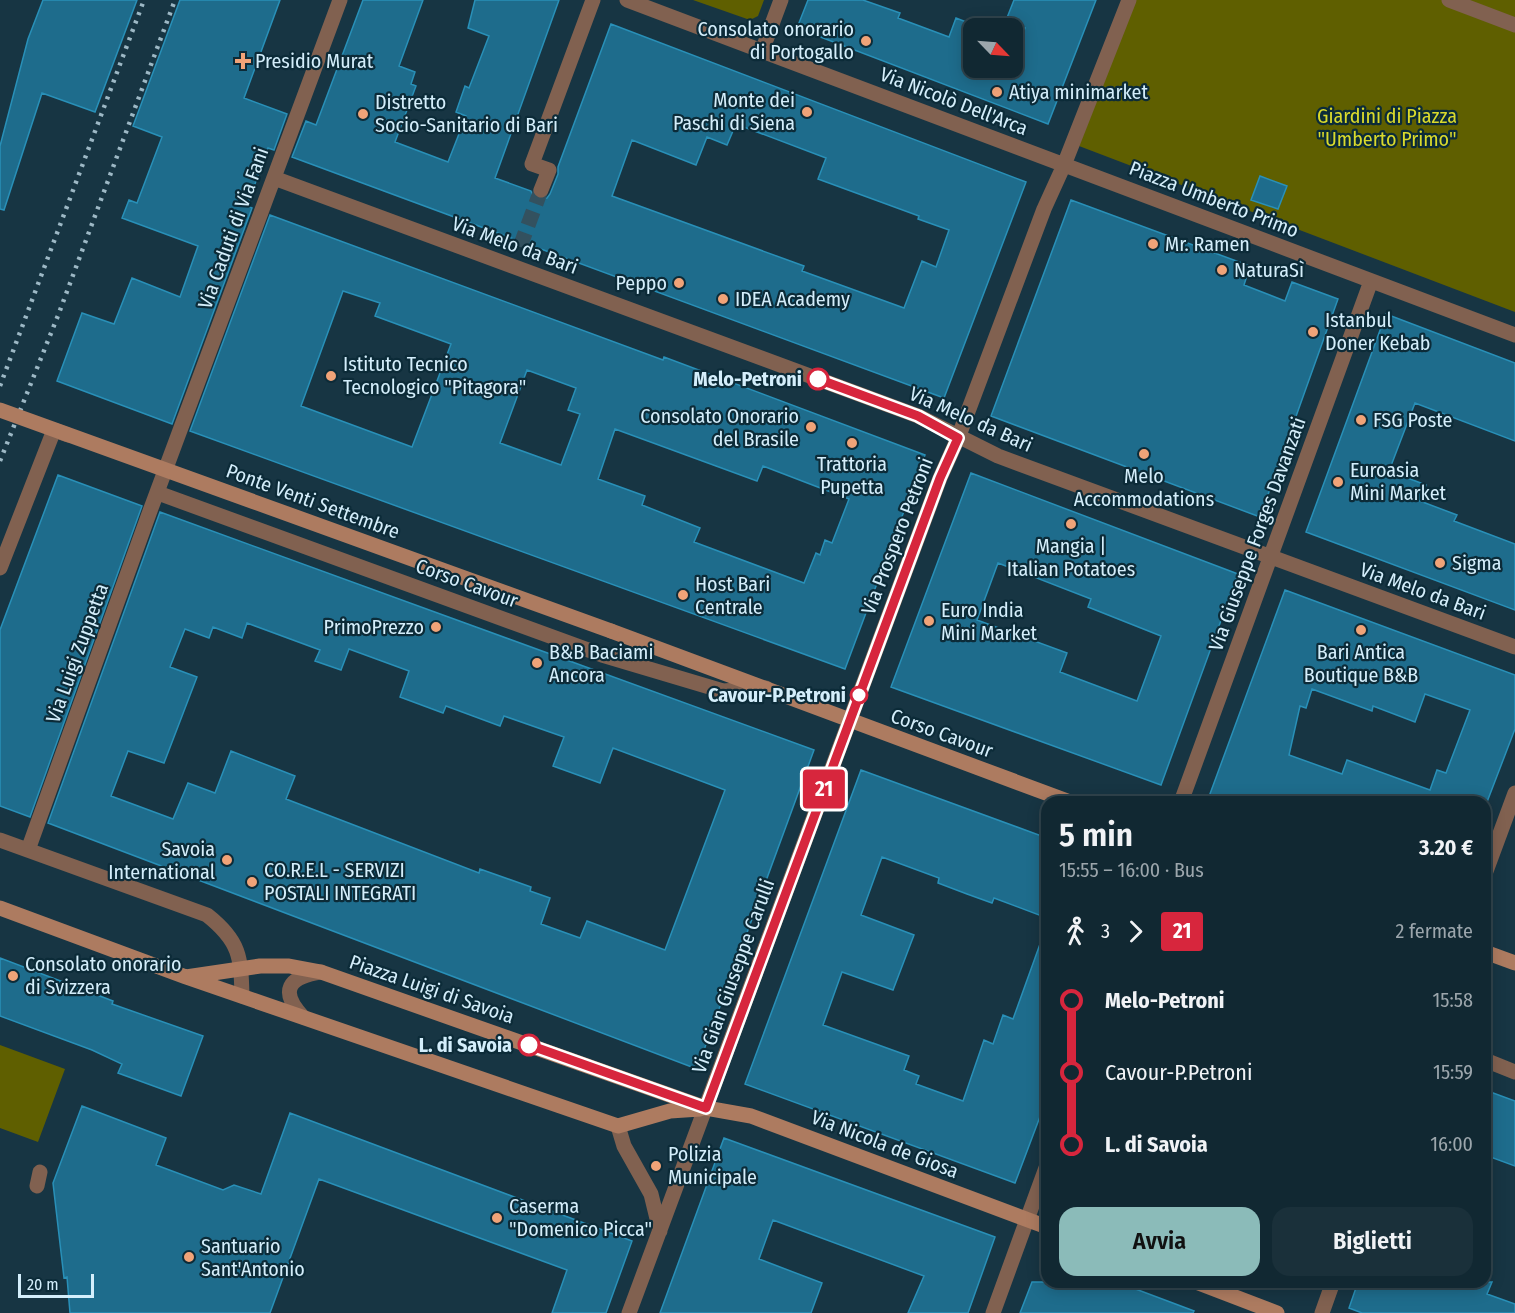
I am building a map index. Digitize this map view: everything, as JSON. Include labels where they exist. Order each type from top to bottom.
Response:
[{"type":"main road","name":"Ponte Venti Settembre","points":[[0,410],[611,631]]},
{"type":"main road","name":"Corso Cavour","points":[[611,631],[1054,796]]},
{"type":"main road","name":"Piazza Luigi di Savoia","points":[[0,908],[186,977],[618,1126]]},
{"type":"main road","points":[[1491,954],[1515,963]]},
{"type":"main road","name":"Piazza Luigi di Savoia","points":[[186,977],[260,966],[289,966],[321,972],[706,1108]]},
{"type":"main road","points":[[618,1126],[670,1111],[706,1108]]},
{"type":"main road","name":"Via Nicola de Giosa","points":[[706,1108],[751,1116],[1041,1225]]},
{"type":"main road","points":[[1212,1288],[1277,1313]]},
{"type":"street","name":"Via Caduti di Via Fani","points":[[166,471],[340,0]]},
{"type":"street","points":[[541,190],[549,170],[532,164],[592,0]]},
{"type":"street","name":"Via Nicolò Dell'Arca","points":[[627,0],[1064,165]]},
{"type":"street","points":[[762,51],[781,0]]},
{"type":"street","points":[[1064,165],[1129,0]]},
{"type":"street","points":[[1449,0],[1515,25]]},
{"type":"street","name":"Piazza Umberto Primo","points":[[1064,165],[1515,335]]},
{"type":"street","name":"Via Prospero Petroni","points":[[850,721],[940,478],[958,438],[1044,208],[1064,165]]},
{"type":"street","name":"Via Melo da Bari","points":[[274,178],[918,416],[998,456],[1515,647]]},
{"type":"street","name":"Via Giuseppe Forges Davanzati","points":[[1183,796],[1371,281]]},
{"type":"street","points":[[1,570],[54,430],[166,471]]},
{"type":"street","name":"Via Luigi Zuppetta","points":[[28,850],[166,471]]},
{"type":"street","name":"Corso Cavour","points":[[158,494],[602,655],[723,691],[766,688]]},
{"type":"street","name":"Via Gian Giuseppe Carulli","points":[[629,1313],[850,721]]},
{"type":"street","points":[[1491,858],[1515,793]]},
{"type":"street","points":[[0,840],[207,915],[224,928],[236,946],[241,968],[242,996]]},
{"type":"street","name":"Piazza Luigi di Savoia","points":[[303,1017],[291,1005],[288,996],[293,982],[304,975],[321,972]]},
{"type":"street","points":[[1491,1062],[1515,1072]]},
{"type":"street","points":[[618,1126],[624,1146],[651,1194],[660,1231]]},
{"type":"street","points":[[993,1313],[1041,1181]]},
{"type":"street","points":[[1322,1313],[1331,1288]]},
{"type":"green space","points":[[693,0],[764,0],[758,16],[750,20]]},
{"type":"green space","name":"Giardini di Piazza \"Umberto Primo\"","points":[[1136,0],[1515,0],[1515,312],[1079,146]]},
{"type":"green space","points":[[0,1045],[65,1069],[38,1142],[0,1128]]},
{"type":"building","points":[[43,0],[137,0],[95,112],[42,93],[4,210],[0,209],[0,146],[28,39]]},
{"type":"building","points":[[180,0],[280,0],[244,98],[287,114],[274,150],[268,148],[247,206],[252,208],[172,424],[57,381],[82,313],[114,324],[132,278],[180,297],[198,246],[122,218],[129,200],[137,203],[162,137],[133,126]]},
{"type":"building","points":[[363,0],[423,0],[399,66],[415,72],[411,84],[416,86],[395,142],[448,162],[466,116],[456,112],[465,86],[469,88],[489,36],[468,28],[475,0],[559,0],[495,178],[531,191],[538,199],[547,198],[550,194],[611,24],[1026,182],[944,398],[292,157],[306,121],[316,125]],"holes":[[[736,124],[826,158],[818,179],[919,216],[918,219],[949,230],[936,267],[922,261],[904,308],[802,271],[804,266],[612,196],[632,140],[696,165],[707,137],[727,145]]]},
{"type":"building","points":[[808,0],[863,0],[900,13],[898,18],[949,37],[956,18],[963,21],[963,78],[1023,78],[1025,28],[1023,28],[1023,18],[1007,18],[1014,0],[1096,0],[1048,124],[797,28]]},
{"type":"building","points":[[1260,176],[1287,186],[1278,209],[1251,200]]},
{"type":"building","points":[[1071,200],[1250,266],[1244,285],[1285,301],[1292,282],[1338,299],[1260,517],[991,416]]},
{"type":"building","points":[[270,215],[663,360],[664,357],[925,455],[845,669],[190,431]],"holes":[[[343,291],[380,303],[375,316],[451,344],[412,447],[301,406]],[[527,370],[576,388],[568,410],[580,414],[561,465],[500,443]],[[615,429],[757,481],[763,466],[849,499],[832,543],[825,540],[820,555],[816,553],[804,583],[694,542],[700,528],[642,505],[645,496],[598,479]]]},
{"type":"building","points":[[1386,314],[1515,363],[1515,441],[1415,403],[1389,471],[1426,485],[1420,501],[1457,515],[1454,521],[1515,544],[1515,610],[1306,532]]},
{"type":"building","points":[[971,473],[1238,574],[1161,785],[891,687]],"holes":[[[998,563],[1091,599],[1088,607],[1161,636],[1137,701],[1060,672],[1067,653],[977,620]]]},
{"type":"building","points":[[58,475],[142,506],[30,817],[0,806],[0,630]]},
{"type":"building","points":[[160,512],[814,750],[697,1069],[48,823]],"holes":[[[247,623],[320,650],[315,661],[341,670],[349,649],[409,671],[400,697],[443,713],[446,706],[500,726],[504,716],[564,737],[553,766],[600,783],[613,748],[725,790],[665,950],[587,921],[580,938],[541,924],[550,898],[530,891],[531,887],[480,869],[479,873],[286,799],[295,776],[231,751],[215,793],[188,783],[173,819],[111,796],[128,751],[164,763],[197,677],[170,667],[185,629],[209,638],[213,627],[242,638]]]},
{"type":"building","points":[[1285,590],[1515,675],[1515,729],[1489,796],[1209,796]],"holes":[[[1312,689],[1372,711],[1373,706],[1415,722],[1425,694],[1470,710],[1446,773],[1437,770],[1430,790],[1347,760],[1342,774],[1289,755],[1300,706],[1306,708]]]},
{"type":"building","points":[[861,770],[1041,836],[1041,916],[994,898],[992,903],[967,894],[938,883],[939,878],[882,857],[861,915],[914,935],[893,990],[842,972],[823,1025],[909,1056],[904,1070],[919,1076],[916,1084],[963,1101],[984,1040],[993,1044],[1003,1015],[1013,1019],[1041,941],[1041,1114],[1015,1183],[745,1084]]},
{"type":"building","points":[[0,958],[113,1001],[112,1004],[203,1036],[181,1096],[118,1073],[122,1064],[92,1050],[0,1016]]},
{"type":"building","points":[[1491,1092],[1515,1101],[1515,1166],[1491,1157]]},
{"type":"building","points":[[82,1106],[166,1138],[156,1165],[223,1190],[234,1185],[261,1194],[290,1113],[632,1241],[606,1313],[552,1313],[567,1270],[319,1179],[270,1313],[70,1313],[53,1183]]},
{"type":"building","points":[[724,1138],[995,1237],[968,1313],[908,1313],[924,1276],[773,1220],[759,1259],[822,1283],[811,1313],[660,1313]]},
{"type":"building","points":[[1032,1282],[1041,1282],[1041,1288],[1133,1288],[1194,1311],[1193,1313],[1020,1313]]},
{"type":"building","points":[[1356,1288],[1490,1288],[1487,1294],[1515,1304],[1515,1313],[1362,1313],[1349,1308]]},
{"type":"tunnel","points":[[520,247],[541,190]]},
{"type":"railway","points":[[0,386],[144,0]]},
{"type":"railway","points":[[0,461],[59,313],[175,0]]},
{"type":"bus line","name":"21","points":[[529,1045],[706,1108],[940,478],[958,438],[918,416],[818,379]]},
{"type":"place","name":"Consolato onorario di Portogallo","points":[[866,41]]},
{"type":"place","name":"Presidio Murat","points":[[243,61]]},
{"type":"place","name":"Atiya minimarket","points":[[997,92]]},
{"type":"place","name":"Monte dei Paschi di Siena","points":[[807,112]]},
{"type":"place","name":"Distretto Socio-Sanitario di Bari","points":[[363,114]]},
{"type":"place","name":"Mr. Ramen","points":[[1153,244]]},
{"type":"place","name":"NaturaSì","points":[[1222,270]]},
{"type":"place","name":"Peppo","points":[[679,283]]},
{"type":"place","name":"IDEA Academy","points":[[723,299]]},
{"type":"place","name":"Istanbul Doner Kebab","points":[[1313,332]]},
{"type":"place","name":"Istituto Tecnico Tecnologico \"Pitagora\"","points":[[331,376]]},
{"type":"place","name":"Melo-Petroni","points":[[818,379]]},
{"type":"place","name":"FSG Poste","points":[[1361,420]]},
{"type":"place","name":"Consolato Onorario del Brasile","points":[[811,427]]},
{"type":"place","name":"Trattoria Pupetta","points":[[852,443]]},
{"type":"place","name":"Melo Accommodations","points":[[1144,454]]},
{"type":"place","name":"Euroasia Mini Market","points":[[1338,482]]},
{"type":"place","name":"Mangia | Italian Potatoes","points":[[1071,524]]},
{"type":"place","name":"Sigma","points":[[1440,563]]},
{"type":"place","name":"Host Bari Centrale","points":[[683,595]]},
{"type":"place","name":"Euro India Mini Market","points":[[929,621]]},
{"type":"place","name":"PrimoPrezzo","points":[[436,627]]},
{"type":"place","name":"Bari Antica Boutique B&B","points":[[1361,630]]},
{"type":"place","name":"B&B Baciami Ancora","points":[[537,663]]},
{"type":"place","name":"Cavour-P.Petroni","points":[[859,695]]},
{"type":"place","name":"Savoia International","points":[[227,860]]},
{"type":"place","name":"CO.R.E.L - SERVIZI POSTALI INTEGRATI","points":[[252,882]]},
{"type":"place","name":"Consolato onorario di Svizzera","points":[[13,976]]},
{"type":"place","name":"L. di Savoia","points":[[529,1045]]},
{"type":"place","name":"Polizia Municipale","points":[[656,1166]]},
{"type":"place","name":"Caserma \"Domenico Picca\"","points":[[497,1218]]},
{"type":"place","name":"Santuario Sant'Antonio","points":[[189,1257]]}]
